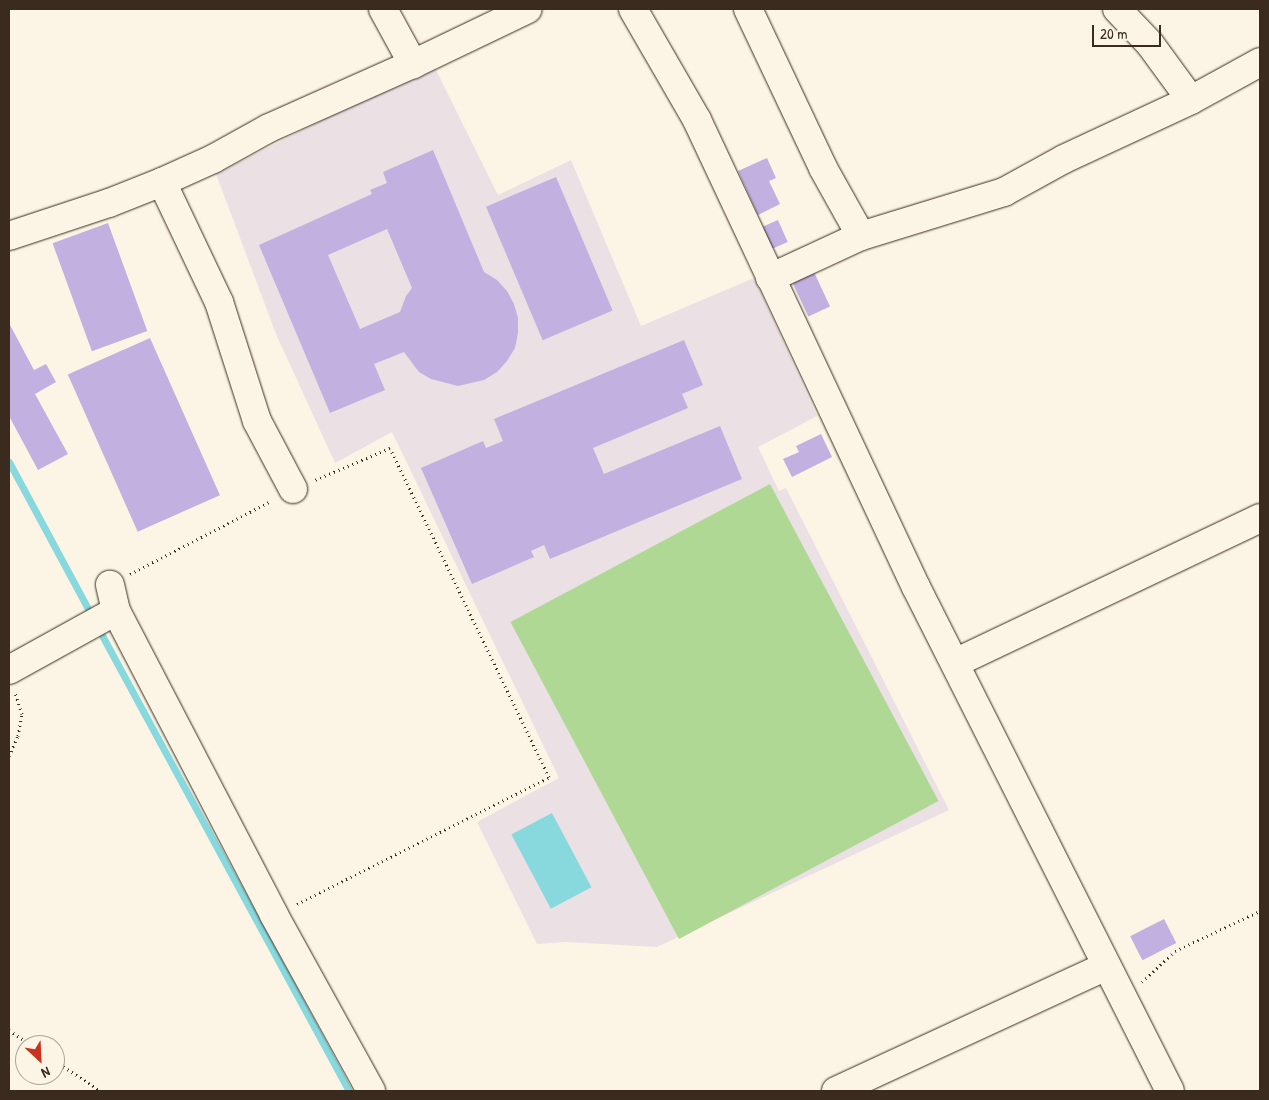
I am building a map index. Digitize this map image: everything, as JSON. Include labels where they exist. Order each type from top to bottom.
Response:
[{"type":"street","points":[[384,9],[412,64]]},
{"type":"street","points":[[9,236],[109,203],[162,182],[213,159],[269,128],[412,64],[528,9]]},
{"type":"street","points":[[634,9],[697,120],[916,588],[1170,1091]]},
{"type":"street","points":[[748,9],[823,168],[861,236]]},
{"type":"street","points":[[1116,9],[1150,44],[1191,100]]},
{"type":"street","points":[[770,278],[861,236],[1004,192],[1064,159],[1191,100],[1260,62]]},
{"type":"street","points":[[162,182],[219,302],[257,421],[293,489]]},
{"type":"street","points":[[955,663],[1260,518]]},
{"type":"street","points":[[110,585],[116,612],[274,916],[371,1091]]},
{"type":"street","points":[[12,681],[116,612]]},
{"type":"street","points":[[836,1091],[1107,966]]},
{"type":"path","points":[[110,585],[293,489],[390,448],[548,777],[274,916]]},
{"type":"path","points":[[9,756],[18,736],[22,714],[12,681]]},
{"type":"path","points":[[1121,993],[1138,985],[1175,951],[1260,911]]},
{"type":"path","points":[[65,1068],[101,1091]]},
{"type":"shaded area","points":[[433,64],[498,195],[571,160],[641,326],[754,278],[817,416],[758,447],[779,491],[786,488],[949,810],[657,947],[566,942],[537,944],[477,822],[559,778],[392,432],[335,463],[276,334],[216,174]]},
{"type":"green space","points":[[770,484],[939,801],[679,939],[510,622]]},
{"type":"water","points":[[552,813],[591,887],[551,909],[511,835]]},
{"type":"building","points":[[433,150],[484,272],[497,280],[507,291],[514,304],[518,318],[515,348],[497,372],[484,380],[458,386],[431,379],[419,372],[404,352],[374,364],[385,390],[330,413],[259,245],[372,194],[370,190],[387,183],[383,172]],"holes":[[[387,229],[412,288],[406,296],[400,312],[360,329],[328,255]]]},
{"type":"building","points":[[767,158],[776,178],[769,181],[780,204],[758,215],[738,171]]},
{"type":"building","points":[[556,177],[613,310],[543,340],[486,207]]},
{"type":"building","points":[[778,220],[788,242],[771,249],[762,227]]},
{"type":"building","points":[[108,223],[147,331],[92,351],[53,243]]},
{"type":"building","points":[[814,272],[830,306],[808,317],[792,282]]},
{"type":"building","points":[[9,323],[34,370],[46,364],[56,382],[35,394],[68,454],[38,470],[9,416]]},
{"type":"building","points":[[150,338],[220,495],[138,532],[68,375]]},
{"type":"building","points":[[684,340],[703,385],[682,394],[688,408],[593,448],[604,474],[720,426],[742,479],[550,559],[544,545],[531,551],[534,557],[472,584],[421,468],[483,441],[486,448],[503,441],[494,419]]},
{"type":"building","points":[[821,434],[832,457],[792,477],[783,459],[799,452],[796,446]]},
{"type":"building","points":[[1164,919],[1176,943],[1142,960],[1130,936]]},
{"type":"waterway","points":[[9,462],[93,618]]},
{"type":"waterway","points":[[98,628],[349,1091]]}]
